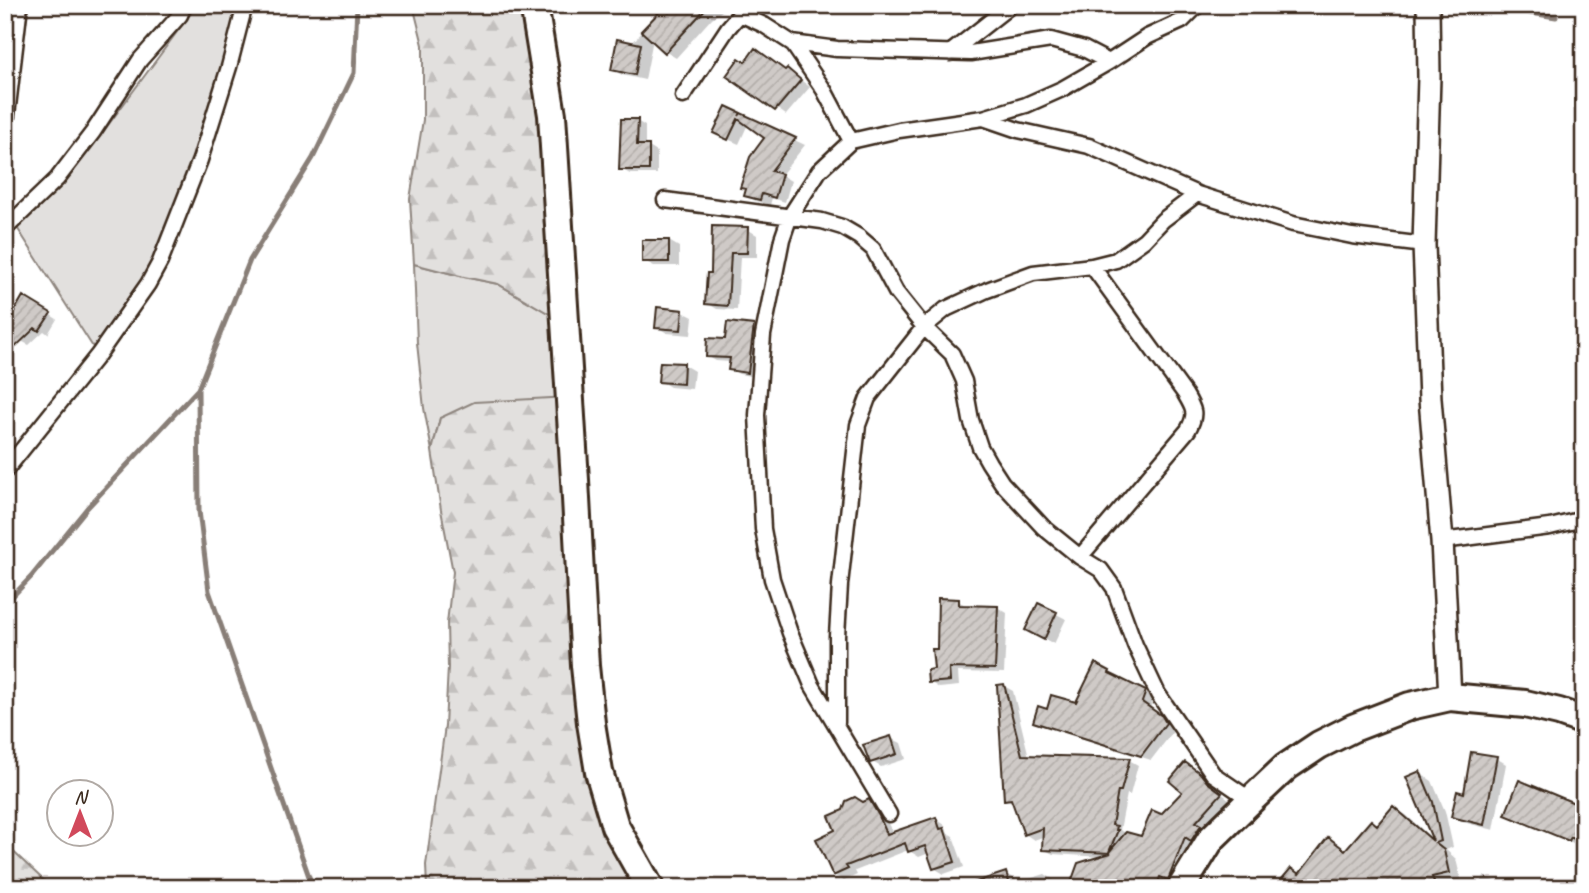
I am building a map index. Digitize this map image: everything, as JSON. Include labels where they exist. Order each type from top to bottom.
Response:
[{"type":"highway","points":[[534,5],[552,115],[585,666],[591,723],[599,772],[615,826],[650,888]]},
{"type":"highway","points":[[1181,888],[1211,839],[1286,767],[1319,745],[1378,718],[1409,706],[1450,697],[1525,704],[1584,720]]},
{"type":"street","points":[[5,132],[20,5]]},
{"type":"street","points":[[5,229],[57,179],[93,132],[141,60],[180,15],[184,5]]},
{"type":"street","points":[[5,471],[98,355],[148,284],[160,262],[200,160],[246,5]]},
{"type":"street","points":[[950,53],[1011,5]]},
{"type":"street","points":[[889,814],[812,685],[790,633],[772,579],[763,529],[758,415],[763,335],[782,239],[790,216],[820,171],[851,141],[899,130],[983,118],[1026,105],[1062,89],[1147,37],[1182,21],[1198,5]]},
{"type":"street","points":[[1428,5],[1429,77],[1424,245],[1430,399],[1442,541],[1450,697]]},
{"type":"street","points":[[683,96],[741,10],[792,43],[824,90],[851,141]]},
{"type":"street","points":[[792,43],[837,49],[950,53],[988,51],[1051,40],[1084,49],[1109,62]]},
{"type":"street","points":[[983,118],[1018,130],[1090,146],[1197,194],[1293,223],[1352,236],[1424,245]]},
{"type":"street","points":[[837,724],[840,585],[858,425],[868,398],[924,327],[946,309],[1033,273],[1092,266],[1116,260],[1144,240],[1163,220],[1197,194]]},
{"type":"street","points":[[665,200],[822,221],[842,227],[873,249],[896,292],[924,327],[952,354],[964,381],[971,420],[980,447],[1002,482],[1043,527],[1101,570],[1114,588],[1135,645],[1158,694],[1213,774],[1251,800]]},
{"type":"street","points":[[1080,557],[1194,421],[1194,409],[1185,394],[1092,266]]},
{"type":"street","points":[[1442,541],[1550,527],[1584,517]]},
{"type":"green space","points":[[197,5],[245,5],[160,262],[98,355],[16,226],[60,184],[100,136]]},
{"type":"green space","points":[[413,5],[534,5],[565,323],[498,284],[414,264],[410,199],[423,120],[423,45]]},
{"type":"green space","points":[[414,264],[498,284],[565,323],[569,397],[440,418],[432,451],[417,343]]},
{"type":"green space","points":[[569,397],[591,723],[650,888],[427,888],[426,865],[445,726],[447,623],[453,572],[432,451],[440,418],[474,402]]},
{"type":"green space","points":[[5,844],[52,888],[5,888]]},
{"type":"building","points":[[675,5],[709,5],[665,53],[641,31],[664,7],[669,12]]},
{"type":"building","points":[[617,39],[641,44],[635,75],[611,70]]},
{"type":"building","points":[[755,48],[801,80],[775,111],[726,76],[739,58],[745,62]]},
{"type":"building","points":[[726,106],[796,138],[771,171],[782,174],[775,198],[762,194],[760,200],[744,196],[746,189],[740,188],[750,157],[764,138],[738,119],[728,140],[713,133]]},
{"type":"building","points":[[621,119],[638,119],[637,145],[649,145],[649,170],[619,170]]},
{"type":"building","points":[[712,226],[748,227],[747,253],[731,253],[728,306],[705,304],[707,273],[711,273]]},
{"type":"building","points":[[642,240],[669,240],[669,262],[642,262]]},
{"type":"building","points":[[23,296],[51,313],[39,331],[35,328],[5,357],[5,321],[12,315]]},
{"type":"building","points":[[657,307],[683,310],[681,330],[655,328]]},
{"type":"building","points":[[727,322],[754,325],[748,373],[728,370],[730,358],[706,357],[707,338],[725,339]]},
{"type":"building","points":[[660,362],[684,363],[683,384],[658,382]]},
{"type":"building","points":[[938,598],[959,599],[959,605],[998,606],[995,669],[949,668],[950,681],[928,683],[927,670],[934,669],[932,649],[937,649]]},
{"type":"building","points":[[1038,603],[1057,612],[1044,640],[1025,630]]},
{"type":"building","points":[[1095,663],[1146,691],[1142,702],[1162,716],[1166,723],[1141,756],[1033,722],[1038,706],[1047,709],[1051,695],[1076,702]]},
{"type":"building","points":[[1004,684],[1022,755],[1130,758],[1121,791],[1118,791],[1112,825],[1117,826],[1118,830],[1109,852],[1126,832],[1141,836],[1152,810],[1161,814],[1182,792],[1169,781],[1185,762],[1222,793],[1196,822],[1201,825],[1191,841],[1185,837],[1168,880],[1160,877],[1156,888],[1069,888],[1078,863],[1111,853],[1042,850],[1043,828],[1024,835],[1011,799],[1004,800],[997,685]]},
{"type":"building","points":[[891,736],[897,754],[870,763],[863,745]]},
{"type":"building","points":[[1471,752],[1497,756],[1484,825],[1451,817],[1457,791],[1464,793]]},
{"type":"building","points":[[1420,771],[1433,802],[1441,841],[1435,843],[1444,850],[1449,873],[1432,877],[1437,888],[1288,888],[1281,880],[1291,868],[1299,874],[1328,837],[1345,850],[1371,820],[1377,825],[1393,806],[1433,841],[1406,777]]},
{"type":"building","points":[[1519,780],[1584,807],[1584,846],[1571,837],[1569,841],[1505,815]]},
{"type":"building","points":[[855,797],[863,802],[869,799],[887,834],[936,817],[940,829],[944,828],[955,862],[933,869],[925,846],[908,852],[905,843],[846,866],[848,869],[833,876],[816,839],[835,830],[829,816],[843,810],[846,801]]},
{"type":"building","points":[[1006,872],[1011,888],[967,888],[967,885]]},
{"type":"waterway","points":[[313,888],[209,591],[199,511],[198,389],[250,260],[313,158],[354,73],[357,5]]},
{"type":"waterway","points":[[1212,5],[1282,9],[1304,5]]},
{"type":"waterway","points":[[1479,5],[1556,17]]},
{"type":"waterway","points":[[5,604],[31,577],[87,508],[198,389]]}]
